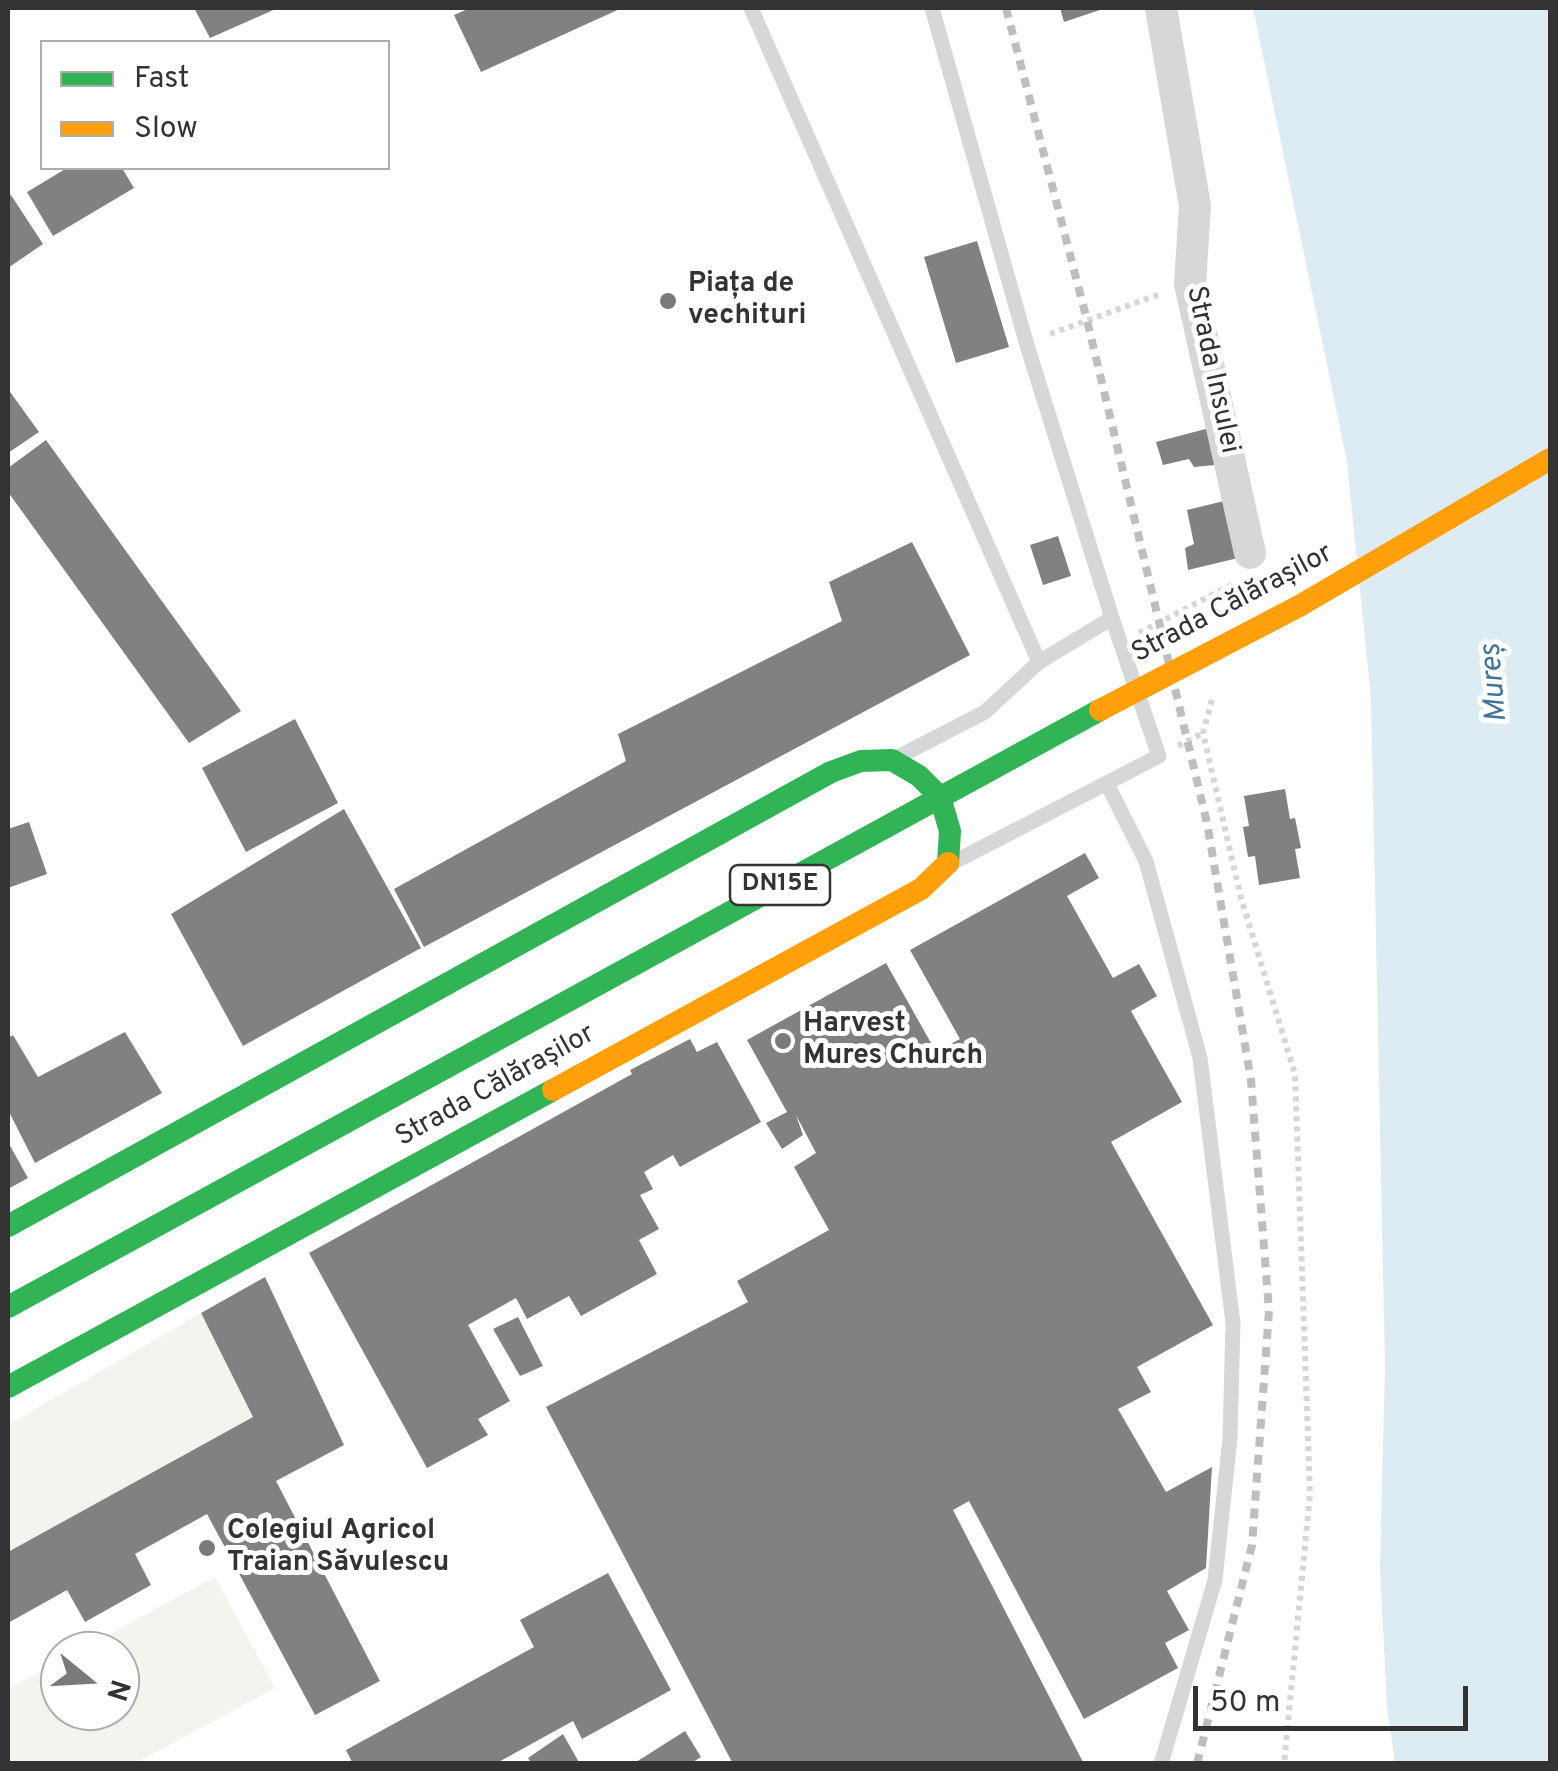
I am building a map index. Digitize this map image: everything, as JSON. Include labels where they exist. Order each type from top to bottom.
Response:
[{"type":"street","name":"Strada Insulei","points":[[1160,8],[1195,206],[1190,284],[1250,552]]},
{"type":"street","name":"Strada Călărașilor","points":[[8,1307],[1302,604],[1550,459]]},
{"type":"street","points":[[8,1226],[830,772],[861,761],[892,760],[919,776],[940,797],[950,831],[948,865]]},
{"type":"street","name":"Strada Călărașilor","points":[[8,1387],[892,906],[948,865]]},
{"type":"lane","points":[[751,8],[1039,662]]},
{"type":"lane","points":[[932,8],[1026,342],[1159,756],[948,865]]},
{"type":"lane","points":[[892,760],[985,712],[1039,662],[1112,618]]},
{"type":"lane","points":[[1107,784],[1146,861],[1200,1058],[1233,1323],[1230,1438],[1215,1580],[1161,1764]]},
{"type":"path","points":[[1026,342],[1190,284]]},
{"type":"path","points":[[1120,643],[1242,579],[1238,598]]},
{"type":"path","points":[[1213,694],[1204,733],[1241,898],[1294,1074],[1310,1494],[1284,1764]]},
{"type":"shaded area","points":[[201,1313],[253,1417],[8,1552],[8,1425]]},
{"type":"shaded area","points":[[215,1577],[275,1688],[136,1763],[8,1763],[8,1689],[40,1672],[40,1731],[140,1731],[140,1631],[115,1631]]},
{"type":"water","name":"Mureș","points":[[1253,8],[1550,8],[1550,1763],[1395,1763],[1387,1707],[1380,1567],[1385,1367],[1371,699],[1347,462]]},
{"type":"building","points":[[194,8],[278,8],[210,38]]},
{"type":"building","points":[[470,8],[622,8],[481,72],[454,15]]},
{"type":"building","points":[[1060,8],[1106,8],[1064,22]]},
{"type":"building","points":[[64,170],[123,170],[134,188],[53,236],[27,192]]},
{"type":"building","points":[[11,195],[43,244],[8,268],[8,197]]},
{"type":"building","points":[[977,241],[1009,347],[956,363],[924,257]]},
{"type":"building","points":[[8,389],[39,432],[8,453]]},
{"type":"building","points":[[1217,426],[1226,464],[1194,467],[1189,459],[1163,465],[1156,442]]},
{"type":"building","points":[[46,440],[241,711],[189,743],[8,492],[8,468]]},
{"type":"building","points":[[1224,501],[1238,558],[1188,570],[1185,548],[1194,544],[1187,510]]},
{"type":"building","points":[[1058,536],[1071,576],[1043,585],[1030,545]]},
{"type":"building","points":[[912,542],[970,655],[424,947],[394,889],[626,761],[618,734],[842,621],[829,582]]},
{"type":"building","points":[[295,719],[338,803],[246,852],[202,768]]},
{"type":"building","points":[[1285,789],[1290,819],[1295,818],[1301,848],[1295,849],[1300,878],[1259,885],[1255,856],[1248,857],[1243,827],[1249,826],[1244,796]]},
{"type":"building","points":[[344,809],[421,948],[243,1046],[171,914]]},
{"type":"building","points":[[29,822],[47,874],[8,888],[8,829]]},
{"type":"building","points":[[1085,853],[1099,878],[1067,896],[1113,978],[1139,964],[1157,996],[1131,1011],[1182,1102],[1111,1142],[1213,1325],[1137,1367],[1151,1392],[1118,1409],[1166,1492],[1212,1467],[1206,1568],[1167,1591],[1189,1630],[1165,1643],[1178,1668],[1084,1719],[969,1501],[953,1510],[1084,1764],[733,1764],[546,1407],[748,1302],[737,1281],[829,1230],[794,1167],[816,1153],[796,1115],[803,1135],[782,1149],[766,1123],[787,1112],[747,1040],[886,963],[931,1043],[925,1048],[929,1055],[960,1039],[910,950]]},
{"type":"building","points":[[125,1032],[162,1093],[35,1163],[8,1110],[8,1038],[13,1035],[38,1077]]},
{"type":"building","points":[[690,1039],[697,1052],[717,1042],[761,1122],[680,1167],[673,1155],[644,1172],[653,1189],[640,1195],[659,1229],[639,1240],[657,1274],[581,1316],[569,1296],[527,1319],[516,1298],[468,1325],[510,1401],[478,1419],[488,1435],[427,1468],[309,1253]]},
{"type":"building","points":[[8,1142],[28,1178],[8,1189]]},
{"type":"building","points":[[265,1277],[344,1445],[276,1481],[380,1681],[315,1715],[207,1514],[135,1554],[151,1585],[85,1622],[67,1590],[8,1623],[8,1552],[253,1417],[201,1313]]},
{"type":"building","points":[[518,1317],[543,1366],[520,1376],[493,1329]]},
{"type":"building","points":[[608,1573],[671,1690],[582,1739],[573,1721],[495,1764],[353,1764],[346,1750],[534,1647],[520,1620]]},
{"type":"building","points":[[685,1731],[701,1757],[690,1764],[633,1764]]},
{"type":"building","points":[[563,1734],[580,1764],[532,1764],[528,1758]]},
{"type":"railway","points":[[1006,8],[1087,320],[1207,823],[1251,1080],[1269,1311],[1252,1545],[1197,1764]]},
{"type":"traffic: fast","points":[[8,1307],[1100,710]]},
{"type":"traffic: fast","points":[[8,1226],[831,772],[861,761],[892,760],[919,776],[940,797],[950,831],[948,863]]},
{"type":"traffic: fast","points":[[8,1387],[553,1090]]},
{"type":"traffic: slow","points":[[1100,710],[1301,605],[1550,459]]},
{"type":"traffic: slow","points":[[553,1090],[921,889],[948,863]]},
{"type":"place","name":"Piața de vechituri","points":[[668,301]]},
{"type":"place","name":"Harvest Mures Church","points":[[783,1041]]},
{"type":"place","name":"Colegiul Agricol Traian Săvulescu","points":[[207,1548]]}]
